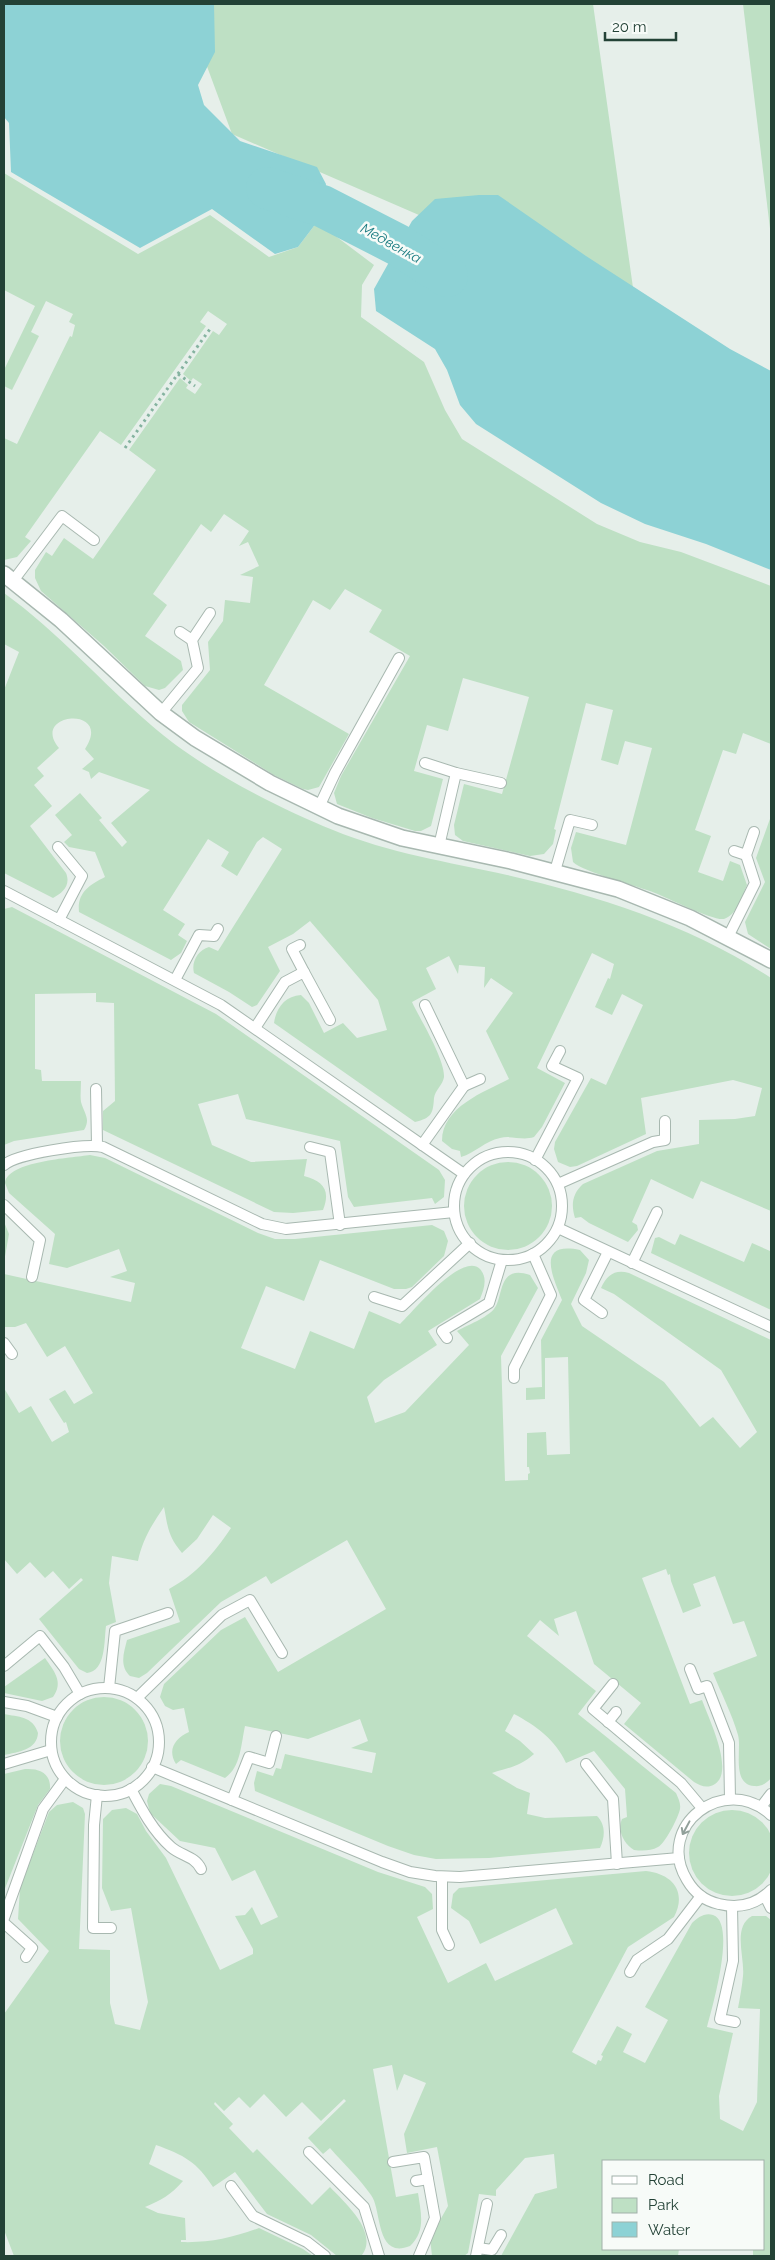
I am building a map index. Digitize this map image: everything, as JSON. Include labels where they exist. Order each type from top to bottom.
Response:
[{"type":"street","points":[[8,578],[61,620],[161,713],[194,738],[237,765],[319,807],[369,827],[439,846],[555,872],[618,889],[728,936],[771,960]]},
{"type":"lane","points":[[8,578],[62,516],[94,540]]},
{"type":"lane","points":[[192,640],[210,613]]},
{"type":"lane","points":[[161,713],[198,668],[192,640],[180,632]]},
{"type":"lane","points":[[319,807],[335,773],[399,658]]},
{"type":"lane","points":[[425,763],[456,773],[501,783]]},
{"type":"lane","points":[[439,846],[456,773]]},
{"type":"lane","points":[[555,872],[573,809]]},
{"type":"lane","points":[[570,820],[592,825]]},
{"type":"lane","points":[[728,936],[755,883],[746,855],[754,832]]},
{"type":"lane","points":[[58,847],[82,876],[59,920]]},
{"type":"lane","points":[[734,851],[746,855]]},
{"type":"lane","points":[[4,891],[221,1005],[464,1174]]},
{"type":"lane","points":[[175,980],[200,935],[214,936],[218,929]]},
{"type":"lane","points":[[300,945],[292,949],[330,1020]]},
{"type":"lane","points":[[255,1028],[285,982],[304,972]]},
{"type":"lane","points":[[425,1005],[464,1086]]},
{"type":"lane","points":[[535,1160],[578,1078],[552,1066],[560,1051]]},
{"type":"lane","points":[[422,1145],[464,1086],[480,1079]]},
{"type":"lane","points":[[96,1089],[96,1145]]},
{"type":"lane","points":[[558,1184],[653,1142],[665,1140],[665,1120]]},
{"type":"lane","points":[[4,1166],[18,1157],[96,1145],[270,1227],[286,1229],[454,1212]]},
{"type":"lane","points":[[310,1147],[330,1152],[340,1225]]},
{"type":"lane","points":[[500,1152],[514,1152],[535,1160],[550,1172],[558,1184],[562,1212],[558,1228],[552,1238],[533,1254],[516,1260],[502,1260],[476,1250],[458,1228],[454,1212],[458,1186],[464,1174],[486,1156],[500,1152]]},
{"type":"lane","points":[[4,1205],[40,1240],[32,1277]]},
{"type":"lane","points":[[632,1263],[657,1212]]},
{"type":"lane","points":[[558,1228],[771,1327]]},
{"type":"lane","points":[[374,1297],[402,1306],[470,1243]]},
{"type":"lane","points":[[602,1313],[584,1300],[608,1252]]},
{"type":"lane","points":[[514,1378],[514,1368],[552,1295],[533,1254]]},
{"type":"lane","points":[[447,1338],[442,1331],[489,1304],[502,1260]]},
{"type":"lane","points":[[4,1343],[12,1354]]},
{"type":"lane","points":[[137,1698],[222,1615],[250,1600],[282,1652]]},
{"type":"lane","points":[[109,1688],[115,1631],[168,1613]]},
{"type":"lane","points":[[4,1666],[40,1636],[64,1667],[80,1694]]},
{"type":"lane","points":[[690,1669],[698,1689],[707,1686],[729,1743],[730,1799]]},
{"type":"lane","points":[[614,1684],[593,1709],[681,1783],[702,1808]]},
{"type":"lane","points":[[98,1688],[109,1688],[126,1692],[137,1698],[151,1716],[158,1736],[158,1750],[147,1775],[131,1789],[114,1795],[97,1795],[83,1792],[65,1779],[54,1762],[51,1750],[52,1732],[62,1708],[80,1694],[98,1688]]},
{"type":"lane","points":[[4,1702],[27,1706],[57,1717]]},
{"type":"lane","points":[[608,1722],[616,1712]]},
{"type":"lane","points":[[232,1800],[250,1754],[269,1764],[276,1736]]},
{"type":"lane","points":[[4,1764],[51,1750]]},
{"type":"lane","points":[[586,1764],[613,1799],[617,1864]]},
{"type":"lane","points":[[152,1767],[410,1872],[442,1877],[490,1876],[679,1858]]},
{"type":"lane","points":[[4,1918],[43,1809],[65,1779]]},
{"type":"lane","points":[[131,1789],[145,1816],[171,1847],[197,1862],[201,1870]]},
{"type":"lane","points":[[762,1807],[771,1794]]},
{"type":"lane","points":[[97,1795],[94,1825],[93,1928],[111,1928]]},
{"type":"lane","points":[[771,1815],[762,1807],[752,1802],[730,1799],[711,1803],[702,1808],[689,1820],[682,1833],[679,1858],[683,1874],[691,1887],[701,1896],[714,1903],[732,1906],[755,1902],[768,1893],[771,1908]]},
{"type":"lane","points":[[442,1877],[442,1930],[449,1945]]},
{"type":"lane","points":[[630,1972],[637,1960],[668,1939],[701,1896]]},
{"type":"lane","points":[[732,1906],[734,1961],[720,2019],[735,2022]]},
{"type":"lane","points":[[4,1922],[32,1948],[26,1957]]},
{"type":"lane","points":[[310,2152],[364,2207],[379,2256]]},
{"type":"lane","points":[[393,2162],[424,2157],[435,2218],[419,2256]]},
{"type":"lane","points":[[416,2181],[428,2180]]},
{"type":"lane","points":[[231,2186],[253,2216],[306,2242],[325,2256]]},
{"type":"lane","points":[[487,2204],[477,2252],[492,2250],[501,2235]]},
{"type":"path","points":[[125,448],[210,329]]},
{"type":"path","points":[[178,374],[195,386]]},
{"type":"green space","points":[[176,4],[593,4],[636,309],[232,134],[185,7]]},
{"type":"green space","points":[[743,4],[771,4],[771,237]]},
{"type":"green space","points":[[4,173],[138,254],[210,215],[269,257],[298,247],[317,222],[374,265],[362,285],[361,317],[424,362],[445,410],[462,439],[597,524],[640,542],[681,552],[771,586],[771,744],[743,733],[736,754],[723,750],[695,830],[711,836],[698,872],[723,881],[730,861],[740,865],[747,885],[739,905],[729,917],[718,919],[655,893],[588,870],[573,862],[571,848],[576,832],[626,845],[652,748],[625,741],[618,765],[601,760],[613,710],[586,703],[554,829],[556,830],[553,844],[544,854],[530,856],[463,841],[455,835],[454,825],[464,784],[502,794],[529,697],[463,678],[448,731],[427,725],[414,771],[443,779],[431,826],[421,831],[415,831],[372,818],[337,804],[334,793],[341,776],[410,656],[369,632],[382,610],[345,589],[330,610],[313,600],[264,685],[349,734],[319,787],[308,790],[303,789],[274,775],[189,722],[182,711],[182,705],[210,670],[208,642],[223,621],[225,600],[250,603],[253,577],[240,575],[259,566],[248,542],[239,546],[249,531],[224,514],[211,532],[201,524],[153,594],[167,605],[145,636],[181,661],[183,670],[165,688],[159,690],[145,686],[104,646],[41,591],[35,578],[35,570],[46,552],[52,556],[64,538],[93,559],[156,470],[129,450],[180,378],[188,385],[186,388],[195,394],[202,384],[193,378],[191,381],[183,374],[213,331],[219,335],[227,324],[208,311],[200,322],[206,326],[121,445],[100,431],[25,537],[31,541],[17,557],[4,560],[4,438],[17,444],[70,336],[72,337],[75,325],[69,322],[73,314],[46,301],[31,332],[39,336],[12,390],[4,386],[4,370],[35,306],[4,290]]},
{"type":"green space","points":[[4,593],[43,624],[133,709],[170,741],[214,770],[262,797],[333,830],[376,845],[542,883],[644,915],[709,943],[771,978],[771,1211],[701,1181],[693,1199],[651,1179],[632,1222],[637,1225],[638,1230],[628,1242],[589,1223],[581,1217],[575,1218],[573,1200],[583,1184],[657,1151],[699,1144],[699,1120],[735,1119],[755,1116],[762,1088],[733,1080],[641,1098],[646,1134],[577,1166],[570,1167],[558,1162],[554,1149],[555,1142],[591,1078],[606,1085],[643,1005],[622,994],[612,1015],[595,1007],[608,978],[610,979],[614,964],[592,953],[537,1068],[565,1083],[542,1127],[534,1137],[500,1138],[461,1157],[460,1151],[452,1149],[442,1141],[444,1129],[449,1119],[466,1102],[509,1079],[486,1031],[513,993],[491,978],[484,988],[485,967],[459,965],[458,974],[449,956],[426,968],[436,989],[412,1002],[441,1060],[444,1077],[435,1095],[430,1114],[425,1119],[415,1122],[274,1023],[277,1012],[282,1004],[290,998],[301,995],[309,1003],[324,1033],[343,1023],[357,1038],[387,1030],[378,1000],[310,921],[293,934],[268,947],[280,971],[257,1005],[252,1007],[194,973],[196,957],[209,947],[218,951],[282,849],[263,837],[257,842],[237,876],[221,866],[229,852],[208,839],[163,910],[185,924],[178,935],[187,941],[181,953],[171,960],[79,912],[80,900],[85,890],[105,877],[95,852],[69,847],[64,842],[72,835],[55,815],[80,793],[102,818],[99,820],[122,847],[127,842],[111,823],[150,790],[99,772],[91,779],[89,772],[82,769],[94,759],[85,749],[91,735],[89,725],[82,720],[72,718],[62,721],[54,727],[53,736],[59,748],[37,768],[44,776],[34,785],[52,806],[30,826],[66,873],[67,885],[60,894],[53,898],[4,873],[4,690],[19,652],[4,644]]},
{"type":"green space","points":[[771,816],[771,949],[748,934],[745,922],[765,882],[756,858]]},
{"type":"green space","points":[[12,907],[216,1014],[439,1170],[445,1180],[444,1197],[435,1204],[432,1198],[354,1207],[348,1197],[340,1141],[246,1119],[238,1094],[198,1104],[212,1145],[251,1162],[307,1159],[304,1176],[316,1181],[324,1187],[326,1192],[323,1210],[293,1213],[274,1212],[103,1130],[103,1111],[115,1101],[114,1003],[96,1002],[96,993],[35,994],[35,1069],[41,1070],[42,1081],[81,1081],[81,1102],[87,1119],[84,1130],[14,1141],[4,1145],[4,909]]},
{"type":"green space","points":[[90,1155],[105,1158],[258,1233],[275,1239],[295,1239],[432,1225],[444,1231],[448,1241],[444,1256],[412,1287],[406,1289],[394,1289],[320,1260],[304,1301],[266,1286],[241,1348],[295,1369],[310,1331],[354,1349],[369,1311],[400,1324],[450,1275],[462,1268],[472,1266],[480,1269],[485,1280],[480,1299],[428,1331],[437,1345],[384,1380],[367,1397],[375,1423],[405,1412],[469,1345],[457,1331],[482,1318],[494,1309],[503,1283],[507,1278],[512,1274],[519,1273],[530,1275],[538,1288],[501,1356],[505,1481],[528,1480],[528,1474],[530,1473],[529,1467],[527,1467],[527,1433],[546,1432],[547,1455],[570,1454],[568,1357],[545,1358],[545,1399],[526,1400],[526,1388],[542,1387],[541,1340],[562,1300],[552,1272],[551,1263],[552,1256],[557,1251],[566,1249],[580,1250],[589,1260],[586,1273],[571,1304],[582,1326],[664,1382],[700,1427],[713,1417],[740,1448],[757,1432],[721,1370],[614,1294],[601,1288],[612,1274],[620,1272],[629,1273],[771,1340],[771,1778],[759,1786],[747,1784],[742,1779],[739,1765],[738,1735],[730,1711],[713,1673],[757,1656],[744,1621],[733,1624],[715,1576],[693,1584],[701,1606],[683,1613],[670,1574],[668,1575],[666,1569],[642,1578],[690,1704],[702,1700],[714,1731],[721,1756],[722,1768],[720,1777],[712,1786],[699,1785],[694,1782],[624,1724],[641,1703],[594,1664],[576,1611],[554,1619],[559,1636],[540,1620],[527,1636],[596,1691],[578,1714],[676,1793],[680,1805],[679,1813],[668,1836],[661,1845],[655,1848],[634,1850],[624,1841],[620,1828],[622,1819],[627,1817],[625,1789],[594,1751],[566,1763],[551,1740],[530,1723],[514,1714],[505,1731],[534,1754],[519,1764],[492,1773],[517,1788],[530,1793],[527,1814],[545,1818],[597,1816],[602,1823],[604,1831],[600,1848],[489,1858],[436,1859],[414,1855],[388,1846],[255,1791],[254,1783],[257,1771],[273,1776],[276,1768],[281,1769],[285,1754],[372,1773],[376,1753],[351,1748],[368,1741],[360,1719],[308,1739],[245,1726],[237,1761],[234,1768],[225,1778],[181,1760],[176,1764],[173,1759],[172,1749],[176,1741],[189,1732],[184,1708],[173,1710],[165,1706],[160,1697],[164,1684],[221,1630],[245,1617],[278,1672],[386,1609],[347,1540],[271,1584],[266,1576],[221,1602],[147,1673],[139,1678],[130,1676],[123,1663],[127,1640],[180,1622],[169,1589],[196,1570],[218,1546],[231,1528],[213,1515],[197,1539],[182,1553],[171,1537],[164,1507],[148,1533],[138,1561],[112,1556],[109,1583],[116,1622],[106,1626],[103,1654],[98,1667],[87,1673],[79,1669],[39,1619],[83,1580],[81,1578],[69,1589],[53,1571],[45,1578],[30,1562],[17,1574],[4,1559],[4,1388],[19,1413],[31,1406],[52,1442],[69,1432],[66,1422],[64,1423],[49,1399],[65,1390],[74,1404],[93,1393],[65,1346],[47,1357],[26,1323],[15,1327],[4,1327],[4,1274],[131,1302],[135,1283],[110,1277],[127,1271],[119,1249],[67,1268],[49,1264],[55,1234],[9,1193],[5,1183],[9,1176],[28,1165]]},
{"type":"green space","points":[[508,1162],[525,1166],[539,1175],[548,1189],[552,1206],[548,1223],[539,1237],[525,1246],[508,1250],[491,1246],[477,1237],[468,1223],[464,1206],[468,1189],[477,1175],[491,1166]]},
{"type":"green space","points":[[4,1222],[9,1234],[4,1262]]},
{"type":"green space","points":[[680,1234],[744,1262],[752,1243],[770,1251],[771,1248],[771,1310],[651,1253],[655,1238],[659,1237],[675,1245]]},
{"type":"green space","points":[[45,1658],[58,1681],[53,1697],[42,1701],[4,1693],[4,1687]]},
{"type":"green space","points":[[104,1697],[121,1701],[135,1710],[144,1724],[148,1741],[144,1758],[135,1772],[121,1781],[104,1785],[87,1781],[73,1772],[64,1758],[60,1741],[64,1724],[73,1710],[87,1701]]},
{"type":"green space","points":[[4,1714],[24,1718],[33,1723],[38,1733],[37,1739],[30,1747],[4,1755]]},
{"type":"green space","points":[[25,1769],[35,1769],[46,1775],[50,1789],[38,1805],[4,1891],[4,1774]]},
{"type":"green space","points":[[160,1784],[171,1786],[378,1872],[425,1887],[432,1894],[433,1909],[417,1917],[448,1983],[486,1963],[495,1981],[573,1944],[556,1908],[480,1944],[469,1921],[451,1908],[453,1894],[459,1888],[646,1871],[664,1876],[670,1880],[678,1892],[678,1908],[674,1917],[628,1947],[572,2052],[596,2065],[598,2060],[601,2061],[603,2056],[601,2055],[617,2026],[632,2034],[623,2052],[645,2063],[668,2020],[645,2007],[692,1923],[704,1915],[713,1915],[720,1921],[723,1933],[723,1949],[721,1967],[707,2027],[733,2033],[719,2096],[720,2119],[743,2131],[757,2102],[760,2009],[738,2008],[743,1976],[741,1935],[742,1927],[752,1916],[766,1916],[771,1920],[771,2256],[753,2256],[753,2250],[765,2250],[765,2160],[602,2160],[602,2250],[679,2250],[678,2256],[501,2256],[535,2194],[557,2188],[554,2154],[525,2158],[496,2190],[496,2196],[479,2194],[468,2253],[464,2256],[432,2256],[430,2238],[448,2206],[437,2147],[407,2153],[404,2134],[426,2083],[404,2074],[397,2091],[392,2065],[373,2069],[396,2197],[418,2193],[421,2215],[420,2228],[410,2246],[399,2248],[391,2246],[385,2240],[371,2195],[330,2148],[323,2154],[308,2138],[346,2101],[344,2099],[321,2121],[302,2102],[286,2117],[264,2094],[250,2108],[239,2097],[224,2111],[215,2102],[214,2104],[233,2124],[229,2128],[253,2153],[257,2149],[312,2205],[330,2187],[351,2209],[363,2227],[366,2246],[362,2255],[337,2256],[311,2235],[267,2214],[235,2172],[213,2187],[201,2171],[189,2160],[156,2145],[149,2164],[183,2181],[166,2197],[145,2207],[158,2213],[185,2218],[186,2240],[181,2240],[181,2242],[201,2242],[220,2239],[259,2228],[303,2249],[313,2256],[14,2256],[4,2230],[4,2014],[49,1951],[18,1919],[20,1888],[49,1812],[57,1805],[73,1802],[83,1808],[85,1814],[79,1949],[110,1950],[110,2003],[115,2024],[140,2030],[148,2002],[131,1908],[111,1911],[102,1888],[103,1819],[112,1810],[126,1808],[137,1814],[146,1831],[166,1858],[220,1970],[253,1954],[253,1949],[235,1916],[245,1915],[252,1907],[261,1925],[278,1917],[255,1870],[232,1881],[215,1848],[180,1841],[150,1813],[147,1801],[149,1794]]},
{"type":"green space","points":[[732,1810],[748,1813],[756,1817],[768,1829],[772,1837],[775,1853],[772,1869],[768,1877],[756,1889],[748,1893],[732,1896],[716,1893],[708,1889],[696,1877],[692,1869],[689,1853],[692,1837],[696,1829],[708,1817],[716,1813]]},
{"type":"water","points":[[4,4],[214,4],[215,52],[198,85],[204,105],[240,141],[317,167],[326,184],[317,222],[298,247],[275,254],[212,209],[140,248],[11,172],[9,123],[4,117]]},
{"type":"water","points":[[498,195],[586,256],[730,349],[771,371],[771,570],[706,544],[645,524],[601,503],[476,424],[460,405],[447,370],[435,349],[376,311],[374,289],[412,221],[435,199]]},
{"type":"waterway","name":"Медвенка","points":[[267,188],[322,206],[398,245],[447,276]]}]
